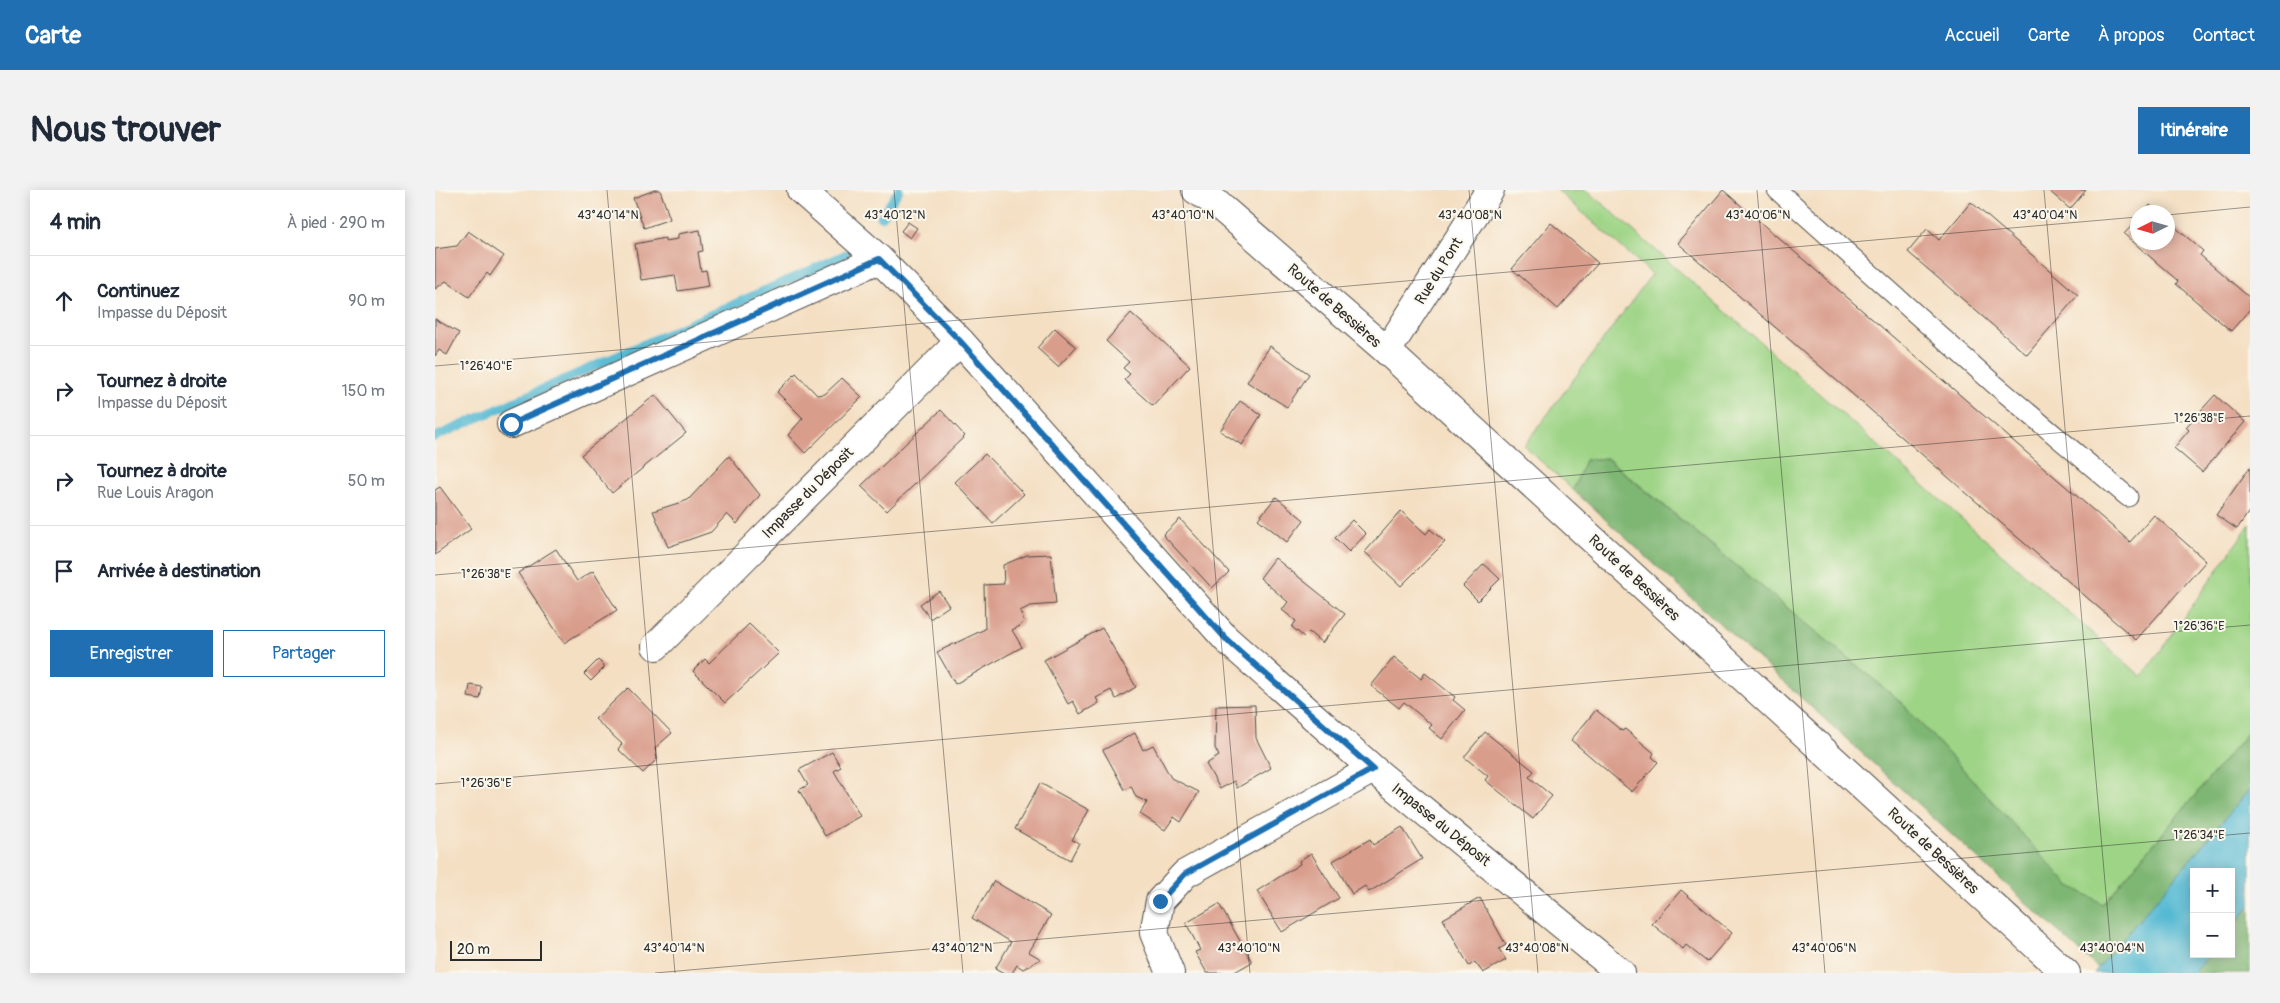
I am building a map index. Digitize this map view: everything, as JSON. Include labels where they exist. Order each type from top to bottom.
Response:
[{"type":"street","name":"Impasse du Déposit","points":[[801,190],[879,259],[960,341],[1226,639],[1373,769],[1621,973]]},
{"type":"street","name":"Route de Bessières","points":[[1196,190],[1216,204],[1387,351],[2066,973]]},
{"type":"street","name":"Rue du Pont","points":[[1387,351],[1490,190]]},
{"type":"street","points":[[511,424],[879,259]]},
{"type":"street","name":"Impasse du Déposit","points":[[656,646],[960,341]]},
{"type":"street","points":[[1170,973],[1154,933],[1160,901],[1185,874],[1373,769]]},
{"type":"lane","points":[[1777,190],[1993,383],[2128,497]]},
{"type":"green space","points":[[1557,190],[1587,190],[2142,677],[2250,524],[2250,730],[2103,904],[2069,885],[1901,702],[1607,458],[1585,460],[1573,490],[1524,446],[1652,274]]},
{"type":"green space","points":[[1606,458],[1901,702],[2069,885],[2103,904],[2250,730],[2250,789],[2098,968],[1573,490],[1585,460]]},
{"type":"green space","points":[[2250,906],[2250,973],[2194,973],[2207,958],[2235,958],[2235,924]]},
{"type":"water","points":[[2250,789],[2250,906],[2235,924],[2235,868],[2190,868],[2190,958],[2207,958],[2194,973],[2094,973]]},
{"type":"building","points":[[660,190],[670,219],[644,228],[633,198]]},
{"type":"building","points":[[1723,190],[2130,542],[2154,515],[2206,561],[2136,640],[1678,243]]},
{"type":"building","points":[[2048,190],[2086,190],[2070,209]]},
{"type":"building","points":[[1971,202],[2078,295],[2027,355],[1908,252],[1927,229],[1939,240]]},
{"type":"building","points":[[908,222],[917,228],[910,238],[901,231]]},
{"type":"building","points":[[1551,223],[1598,263],[1558,309],[1512,269]]},
{"type":"building","points":[[2175,227],[2203,251],[2200,255],[2250,298],[2250,309],[2231,331],[2176,284],[2178,281],[2142,250],[2175,250]]},
{"type":"building","points":[[2130,228],[2130,239],[2124,234]]},
{"type":"building","points":[[700,230],[703,251],[698,252],[701,271],[706,270],[709,286],[678,291],[675,275],[641,280],[635,244],[665,238],[665,241],[678,239],[678,234]]},
{"type":"building","points":[[468,231],[504,256],[490,276],[487,273],[469,297],[446,281],[435,289],[435,249],[457,246]]},
{"type":"building","points":[[1131,313],[1190,366],[1153,406],[1124,380],[1130,374],[1123,368],[1129,362],[1106,341]]},
{"type":"building","points":[[435,319],[459,333],[447,355],[439,350],[435,356]]},
{"type":"building","points":[[1055,328],[1076,347],[1058,367],[1037,348]]},
{"type":"building","points":[[1270,346],[1309,374],[1287,407],[1247,382]]},
{"type":"building","points":[[796,373],[817,395],[825,394],[842,378],[862,397],[805,453],[788,435],[803,418],[777,392]]},
{"type":"building","points":[[655,395],[686,433],[612,493],[581,455]]},
{"type":"building","points":[[2215,395],[2245,422],[2202,472],[2174,448],[2189,430],[2186,427]]},
{"type":"building","points":[[1240,401],[1261,415],[1242,445],[1220,431]]},
{"type":"building","points":[[941,410],[965,436],[887,511],[861,486]]},
{"type":"building","points":[[985,454],[1024,494],[993,523],[955,482]]},
{"type":"building","points":[[729,456],[760,495],[737,524],[727,514],[711,532],[668,547],[653,511],[688,500]]},
{"type":"building","points":[[2250,467],[2250,510],[2237,529],[2216,515]]},
{"type":"building","points":[[440,487],[471,529],[435,555],[435,490]]},
{"type":"building","points":[[1276,497],[1304,520],[1287,542],[1258,519]]},
{"type":"building","points":[[1401,511],[1426,534],[1430,529],[1445,542],[1401,586],[1365,552]]},
{"type":"building","points":[[1180,519],[1229,572],[1212,588],[1163,535]]},
{"type":"building","points":[[1352,520],[1366,534],[1349,552],[1335,538]]},
{"type":"building","points":[[556,549],[577,581],[593,571],[617,610],[564,643],[518,573]]},
{"type":"building","points":[[1051,554],[1056,604],[1030,606],[1020,611],[1024,621],[1020,626],[1012,630],[1022,647],[955,684],[937,652],[985,629],[984,585],[1004,584],[1003,565],[1027,555]]},
{"type":"building","points":[[1275,558],[1345,614],[1322,643],[1309,632],[1304,637],[1292,627],[1296,621],[1282,610],[1288,602],[1260,578]]},
{"type":"building","points":[[1484,564],[1500,579],[1478,601],[1463,586]]},
{"type":"building","points":[[939,591],[949,606],[930,619],[920,604]]},
{"type":"building","points":[[749,624],[779,653],[725,703],[693,671],[705,659],[709,663]]},
{"type":"building","points":[[1102,628],[1136,687],[1116,699],[1111,690],[1096,698],[1099,703],[1080,714],[1073,701],[1068,704],[1044,660]]},
{"type":"building","points":[[1394,657],[1421,679],[1425,673],[1455,697],[1453,700],[1465,710],[1442,739],[1429,728],[1432,725],[1404,702],[1399,708],[1371,686]]},
{"type":"building","points":[[598,660],[605,667],[591,681],[584,674]]},
{"type":"building","points":[[470,685],[482,687],[480,699],[468,697]]},
{"type":"building","points":[[628,688],[672,733],[655,748],[657,759],[643,773],[618,749],[622,744],[595,719]]},
{"type":"building","points":[[1255,705],[1256,738],[1271,768],[1237,788],[1234,781],[1220,789],[1206,764],[1219,756],[1215,748],[1216,706]]},
{"type":"building","points":[[1596,710],[1622,731],[1625,729],[1654,753],[1652,757],[1658,762],[1632,792],[1571,740]]},
{"type":"building","points":[[1485,732],[1534,771],[1529,777],[1552,796],[1533,819],[1485,780],[1488,776],[1464,757]]},
{"type":"building","points":[[1135,733],[1143,750],[1153,745],[1171,778],[1199,792],[1181,822],[1174,817],[1165,830],[1140,814],[1147,802],[1136,797],[1131,786],[1125,790],[1103,750]]},
{"type":"building","points":[[832,752],[841,767],[834,771],[860,816],[825,836],[799,790],[808,785],[799,770]]},
{"type":"building","points":[[1040,783],[1089,810],[1072,840],[1079,843],[1070,860],[1015,829]]},
{"type":"building","points":[[1402,827],[1422,859],[1369,892],[1365,886],[1352,894],[1333,861],[1370,839],[1373,845]]},
{"type":"building","points":[[1311,853],[1339,898],[1282,932],[1257,891],[1300,864],[1299,861]]},
{"type":"building","points":[[994,881],[1051,915],[1029,952],[1041,959],[1023,969],[1017,965],[1012,973],[1002,973],[995,969],[1011,942],[972,918]]},
{"type":"building","points":[[1681,890],[1732,933],[1707,962],[1686,945],[1683,949],[1652,924]]},
{"type":"building","points":[[1480,898],[1506,945],[1499,949],[1506,960],[1483,973],[1475,962],[1469,966],[1443,919]]},
{"type":"building","points":[[1219,904],[1252,962],[1233,973],[1207,973],[1195,952],[1200,950],[1186,923]]},
{"type":"waterway","points":[[881,217],[899,190]]},
{"type":"waterway","points":[[435,437],[849,253]]},
{"type":"route","points":[[511,424],[879,259],[960,341],[1226,639],[1373,769],[1185,874],[1160,901]]}]
